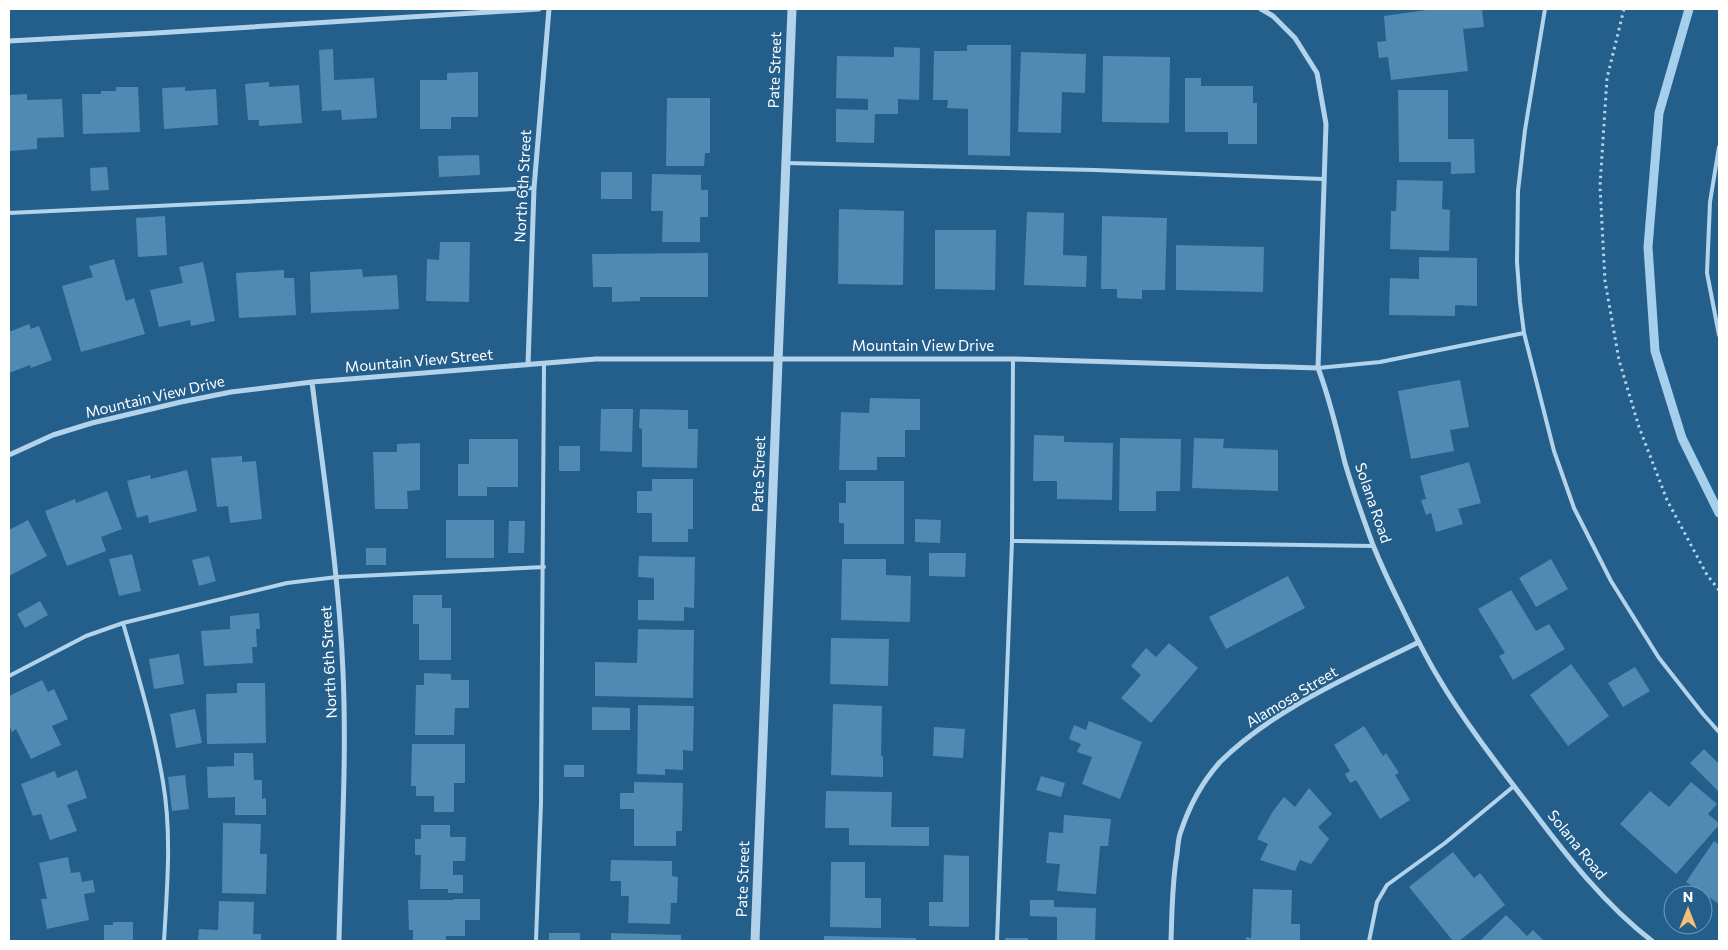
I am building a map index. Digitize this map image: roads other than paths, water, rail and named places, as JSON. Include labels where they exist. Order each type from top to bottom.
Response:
[{"type":"street","points":[[9,41],[156,34],[539,9]]},
{"type":"street","name":"North 6th Street","points":[[528,365],[534,188],[549,9]]},
{"type":"street","name":"Pate Street","points":[[755,941],[792,9]]},
{"type":"street","name":"Solana Road","points":[[1261,9],[1273,16],[1295,38],[1317,73],[1326,124],[1318,368],[1328,395],[1346,464],[1373,546],[1419,642],[1460,712],[1563,851],[1603,896],[1652,941]]},
{"type":"street","name":"Mountain View Drive","points":[[528,365],[596,359],[778,358],[1013,359],[1318,368]]},
{"type":"street","name":"Mountain View Street","points":[[312,382],[528,365]]},
{"type":"street","name":"North 6th Street","points":[[312,382],[337,577],[343,672],[344,740],[339,941]]},
{"type":"street","name":"Mountain View Drive","points":[[9,455],[54,435],[92,423],[231,392],[312,382]]},
{"type":"street","name":"Alamosa Street","points":[[1171,941],[1173,874],[1180,833],[1190,808],[1203,785],[1220,763],[1267,724],[1329,688],[1419,642]]},
{"type":"lane","points":[[1546,9],[1525,130],[1518,191],[1517,262],[1524,333],[1554,451],[1574,508],[1611,581],[1659,658],[1719,732]]},
{"type":"lane","points":[[1719,147],[1710,202],[1706,273],[1719,335]]},
{"type":"lane","points":[[786,163],[1095,170],[1323,179]]},
{"type":"lane","points":[[9,213],[534,188]]},
{"type":"lane","points":[[1318,368],[1380,362],[1524,333]]},
{"type":"lane","points":[[998,941],[1012,540],[1013,359]]},
{"type":"lane","points":[[536,941],[541,803],[544,364]]},
{"type":"lane","points":[[1012,540],[1373,546]]},
{"type":"lane","points":[[9,676],[86,636],[124,623],[287,582],[337,577],[544,567]]},
{"type":"lane","points":[[124,623],[148,713],[163,782],[167,822],[167,886],[164,941]]},
{"type":"lane","points":[[1369,941],[1377,902],[1381,892],[1387,885],[1445,843],[1514,786]]},
{"type":"waterway","points":[[1689,9],[1659,113],[1648,247],[1655,351],[1682,438],[1719,513]]}]
